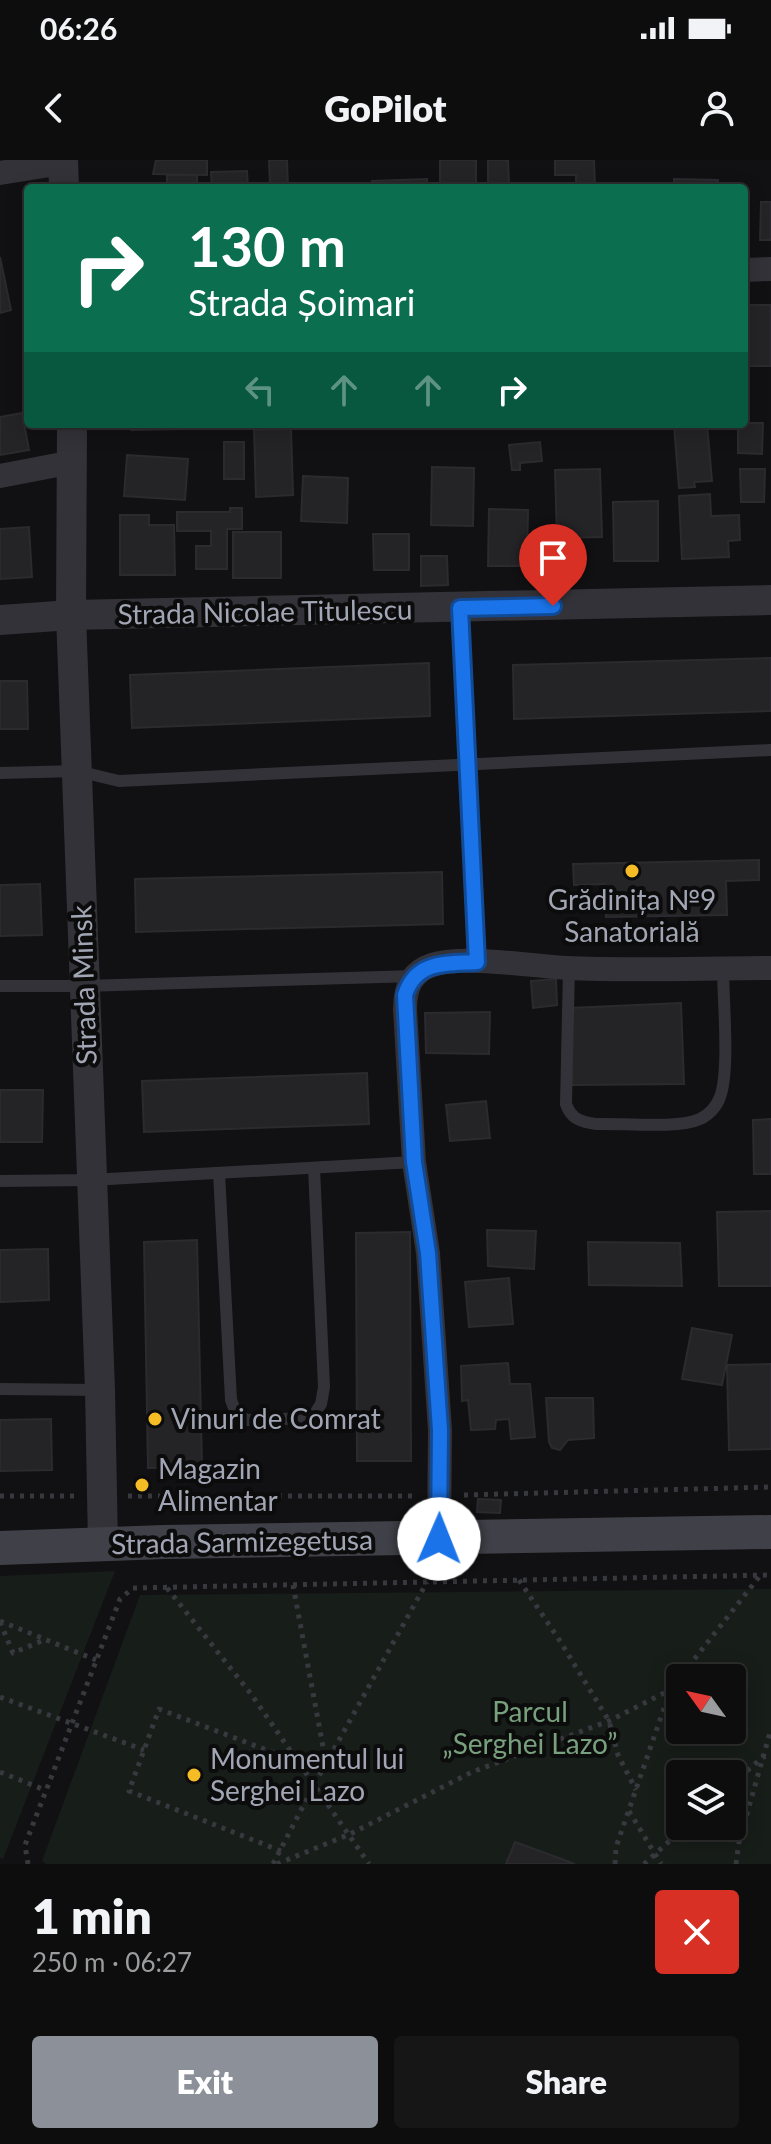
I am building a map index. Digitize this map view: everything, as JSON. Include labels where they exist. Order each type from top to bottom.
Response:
[{"type":"main road","name":"Strada Sarmizegetusa","points":[[0,1548],[771,1532]]},
{"type":"street","points":[[0,173],[64,170]]},
{"type":"street","points":[[748,270],[771,269]]},
{"type":"street","name":"Strada Minsk","points":[[72,428],[71,615],[103,1545]]},
{"type":"street","points":[[0,476],[73,462]]},
{"type":"street","name":"Strada Nicolae Titulescu","points":[[0,620],[71,615],[771,600]]},
{"type":"street","points":[[439,1539],[440,1430],[428,1253],[414,1162],[405,1009],[408,987],[422,970],[438,964],[477,962],[569,968],[771,968]]},
{"type":"lane","points":[[460,608],[477,962]]},
{"type":"lane","points":[[0,773],[77,771],[119,781],[771,750]]},
{"type":"lane","points":[[569,968],[566,1104],[573,1118],[583,1123],[607,1124],[698,1120],[708,1115],[720,1099],[724,1080],[723,968]]},
{"type":"lane","points":[[0,986],[415,976]]},
{"type":"lane","points":[[0,1181],[91,1180],[414,1162]]},
{"type":"lane","points":[[219,1173],[231,1400],[236,1413],[247,1420],[312,1418],[321,1404],[324,1387],[314,1168]]},
{"type":"lane","points":[[0,1389],[100,1390]]},
{"type":"path","points":[[28,1864],[25,1845],[45,1790],[120,1599],[133,1588],[771,1575]]},
{"type":"path","points":[[691,1664],[760,1576]]},
{"type":"path","points":[[519,1580],[609,1721],[618,1755],[636,1790]]},
{"type":"path","points":[[275,1864],[314,1785],[427,1582]]},
{"type":"path","points":[[293,1585],[326,1764]]},
{"type":"path","points":[[166,1587],[251,1694],[369,1864]]},
{"type":"path","points":[[0,1622],[96,1660]]},
{"type":"path","points":[[0,1622],[13,1653],[45,1639]]},
{"type":"path","points":[[275,1864],[350,1834],[472,1772],[609,1721],[666,1692]]},
{"type":"path","points":[[0,1697],[144,1750]]},
{"type":"path","points":[[615,1864],[616,1847],[666,1702]]},
{"type":"path","points":[[281,1851],[129,1791],[159,1709],[298,1762]]},
{"type":"path","points":[[736,1864],[739,1842],[771,1729]]},
{"type":"path","points":[[746,1772],[763,1757],[771,1756]]},
{"type":"path","points":[[0,1772],[45,1790]]},
{"type":"path","points":[[629,1811],[661,1864]]},
{"type":"path","points":[[644,1864],[670,1840]]},
{"type":"green space","points":[[115,1571],[3,1859],[0,1858],[0,1576]]},
{"type":"green space","name":"Parcul „Serghei Lazo”","points":[[771,1589],[771,1864],[46,1864],[42,1861],[140,1595]]},
{"type":"building","points":[[156,160],[207,160],[207,175],[153,174]]},
{"type":"building","points":[[269,160],[287,160],[288,184],[270,184]]},
{"type":"building","points":[[440,160],[476,160],[476,184],[440,184]]},
{"type":"building","points":[[488,160],[508,160],[509,183],[488,184]]},
{"type":"building","points":[[555,160],[594,160],[595,184],[576,184],[576,175],[555,175]]},
{"type":"building","points":[[247,171],[248,184],[212,184],[211,172]]},
{"type":"building","points":[[167,175],[197,175],[197,184],[167,184]]},
{"type":"building","points":[[427,179],[427,184],[372,184],[372,181]]},
{"type":"building","points":[[674,179],[718,180],[718,184],[674,184]]},
{"type":"building","points":[[761,202],[771,202],[771,240],[760,240]]},
{"type":"building","points":[[0,257],[11,310],[0,313]]},
{"type":"building","points":[[748,305],[771,305],[771,366],[748,366]]},
{"type":"building","points":[[22,413],[29,450],[0,455],[0,417]]},
{"type":"building","points":[[748,423],[763,423],[762,454],[738,453],[738,428],[748,428]]},
{"type":"building","points":[[131,428],[186,428],[186,429]]},
{"type":"building","points":[[674,428],[707,428],[712,481],[694,482],[695,487],[679,488]]},
{"type":"building","points":[[291,429],[293,495],[256,497],[254,430]]},
{"type":"building","points":[[224,442],[244,442],[244,479],[224,479]]},
{"type":"building","points":[[540,442],[542,461],[520,463],[520,470],[512,470],[509,445]]},
{"type":"building","points":[[127,455],[188,459],[185,500],[124,496]]},
{"type":"building","points":[[432,467],[474,468],[473,526],[431,525]]},
{"type":"building","points":[[600,469],[602,537],[557,538],[555,470]]},
{"type":"building","points":[[740,469],[765,469],[764,502],[741,502]]},
{"type":"building","points":[[303,476],[348,478],[347,523],[301,521]]},
{"type":"building","points":[[710,494],[711,516],[739,515],[740,540],[728,541],[729,557],[682,559],[679,496]]},
{"type":"building","points":[[658,501],[658,561],[614,561],[613,502]]},
{"type":"building","points":[[230,508],[242,508],[242,529],[227,529],[227,569],[196,569],[196,546],[211,546],[211,531],[177,531],[177,512],[230,512]]},
{"type":"building","points":[[489,509],[528,510],[527,566],[488,566]]},
{"type":"building","points":[[120,515],[149,515],[149,525],[174,525],[175,575],[120,575]]},
{"type":"building","points":[[29,527],[32,577],[0,579],[0,529]]},
{"type":"building","points":[[233,532],[281,532],[281,578],[233,578]]},
{"type":"building","points":[[373,534],[409,534],[409,570],[374,570]]},
{"type":"building","points":[[421,556],[447,556],[448,585],[421,586]]},
{"type":"building","points":[[771,658],[771,711],[514,719],[513,665]]},
{"type":"building","points":[[429,663],[430,716],[132,728],[130,675]]},
{"type":"building","points":[[0,681],[27,681],[28,729],[0,729]]},
{"type":"building","points":[[759,860],[759,880],[726,881],[727,915],[606,917],[605,884],[574,885],[573,864]]},
{"type":"building","points":[[442,872],[443,924],[136,932],[135,879]]},
{"type":"building","points":[[40,884],[42,935],[0,936],[0,885]]},
{"type":"building","points":[[556,979],[557,1005],[533,1008],[531,981]]},
{"type":"building","points":[[681,1003],[684,1084],[571,1085],[570,1008]]},
{"type":"building","points":[[490,1012],[489,1054],[426,1053],[425,1013]]},
{"type":"building","points":[[367,1073],[369,1124],[144,1132],[142,1081]]},
{"type":"building","points":[[0,1090],[43,1090],[42,1142],[0,1142]]},
{"type":"building","points":[[486,1101],[490,1138],[450,1141],[446,1105]]},
{"type":"building","points":[[771,1119],[771,1174],[754,1174],[753,1120]]},
{"type":"building","points":[[771,1211],[771,1286],[719,1286],[717,1212]]},
{"type":"building","points":[[487,1230],[536,1231],[534,1269],[488,1266]]},
{"type":"building","points":[[410,1232],[411,1461],[357,1461],[356,1233]]},
{"type":"building","points":[[197,1240],[202,1467],[148,1468],[144,1242]]},
{"type":"building","points":[[588,1242],[680,1243],[682,1286],[589,1285]]},
{"type":"building","points":[[48,1249],[49,1300],[0,1302],[0,1250]]},
{"type":"building","points":[[509,1278],[513,1324],[469,1327],[465,1282]]},
{"type":"building","points":[[692,1328],[732,1335],[722,1385],[682,1379]]},
{"type":"building","points":[[508,1363],[510,1384],[530,1384],[535,1437],[511,1439],[509,1419],[496,1420],[495,1429],[471,1430],[468,1400],[462,1401],[461,1366]]},
{"type":"building","points":[[771,1364],[771,1449],[729,1450],[727,1365]]},
{"type":"building","points":[[546,1398],[593,1398],[594,1438],[568,1440],[560,1450],[552,1448]]},
{"type":"building","points":[[51,1419],[52,1470],[0,1471],[0,1420]]},
{"type":"building","points":[[478,1499],[501,1500],[500,1513],[477,1512]]},
{"type":"building","points":[[515,1842],[575,1864],[506,1864]]},
{"type":"place","name":"Grădinița №9 Sanatorială","points":[[632,871]]},
{"type":"place","name":"Vinuri de Comrat","points":[[155,1419]]},
{"type":"place","name":"Magazin Alimentar","points":[[142,1485]]},
{"type":"place","name":"Monumentul lui Serghei Lazo","points":[[194,1775]]},
{"type":"route","points":[[439,1539],[440,1430],[428,1253],[414,1162],[405,995],[415,976],[422,970],[438,964],[477,962],[460,608],[553,606]]}]
